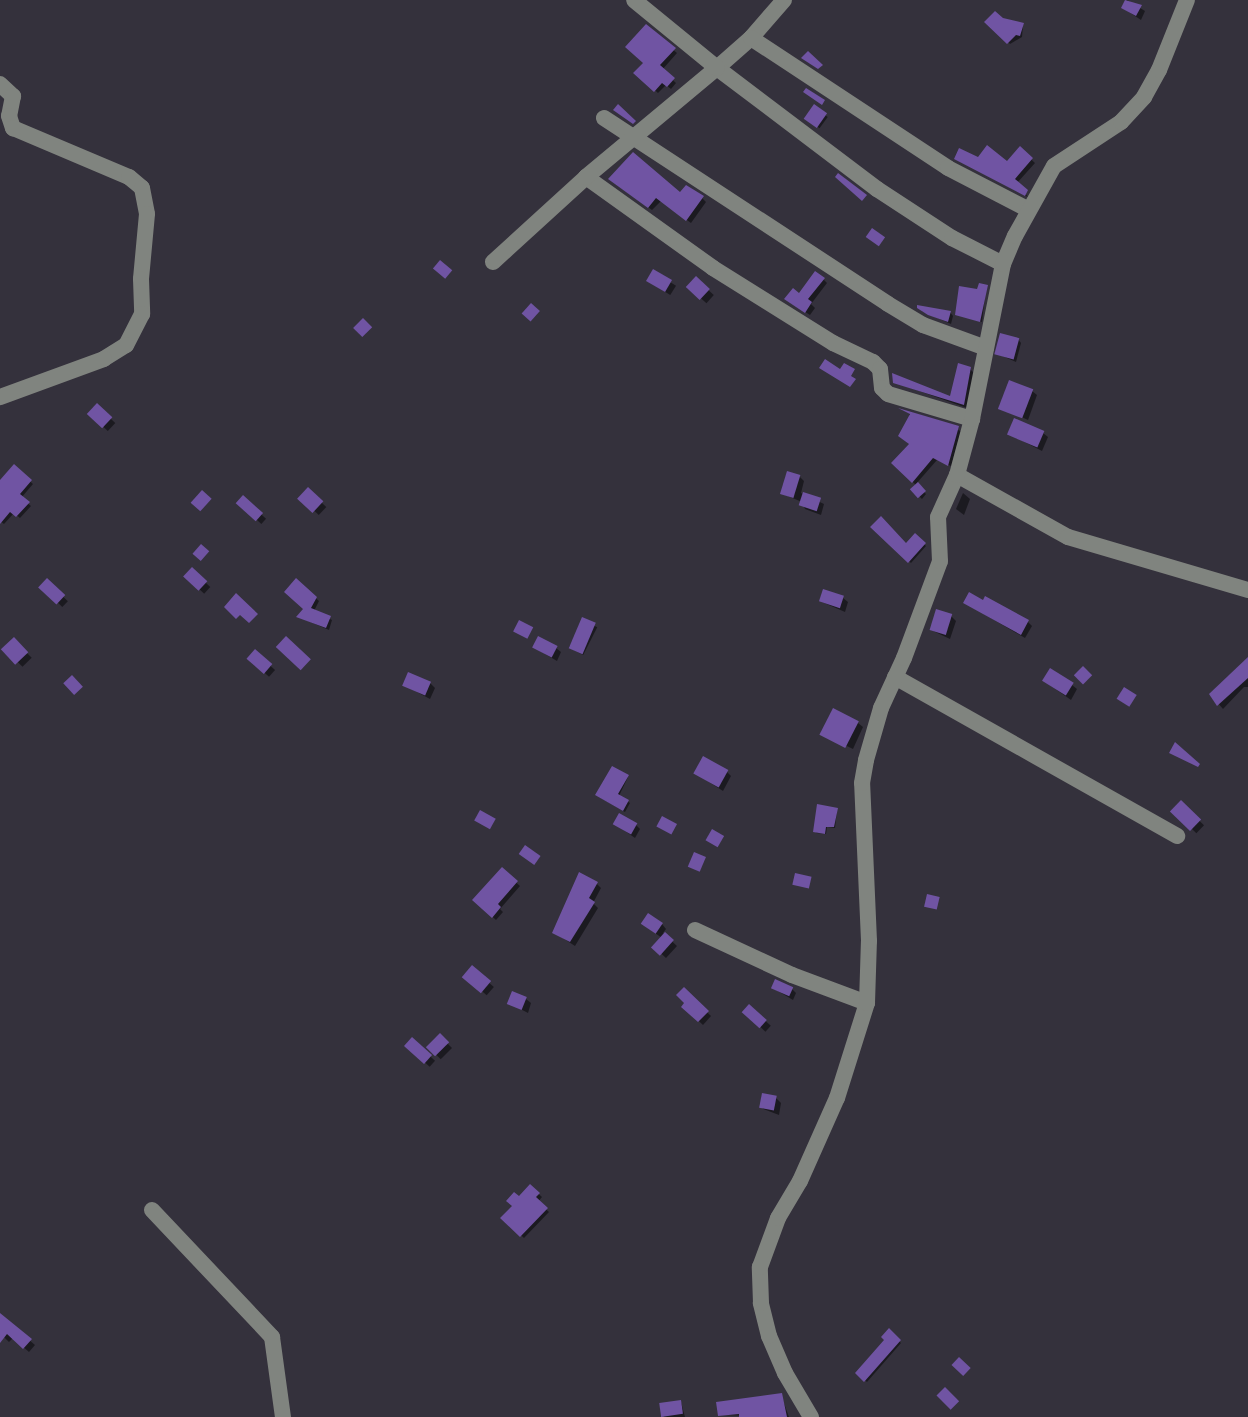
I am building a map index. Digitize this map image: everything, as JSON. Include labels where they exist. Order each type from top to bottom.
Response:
[{"type":"street","points":[[634,0],[717,68],[877,189],[952,238],[1003,264]]},
{"type":"street","points":[[493,262],[586,177],[635,139],[751,38],[784,0]]},
{"type":"street","points":[[811,1417],[785,1373],[769,1336],[761,1303],[760,1267],[778,1218],[807,1167],[837,1098],[867,1003],[869,941],[862,783],[881,708],[940,561],[938,517],[957,475],[972,419],[1003,264],[1027,209],[1054,166],[1121,122],[1144,97],[1159,70],[1187,0]]},
{"type":"street","points":[[751,38],[948,168],[1027,209]]},
{"type":"street","points":[[0,84],[13,96],[9,116],[13,128],[129,177],[142,188],[147,214],[141,279],[142,314],[126,345],[104,359],[0,397]]},
{"type":"street","points":[[604,118],[888,304],[923,325],[986,348]]},
{"type":"street","points":[[586,177],[713,268],[833,343],[873,362],[880,369],[882,388],[888,394],[972,419]]},
{"type":"street","points":[[957,475],[1068,537],[1248,590]]},
{"type":"street","points":[[895,677],[1177,836]]},
{"type":"street","points":[[695,930],[792,975],[867,1003]]},
{"type":"street","points":[[152,1210],[272,1337],[283,1417]]},
{"type":"building","points":[[1125,0],[1142,5],[1136,16],[1121,8]]},
{"type":"building","points":[[995,11],[1003,18],[1024,23],[1020,36],[1016,35],[1007,44],[984,22]]},
{"type":"building","points":[[646,24],[676,48],[660,65],[675,78],[667,87],[662,83],[654,92],[633,73],[643,63],[625,47]]},
{"type":"building","points":[[808,51],[823,65],[818,69],[801,58]]},
{"type":"building","points":[[806,88],[825,100],[822,105],[803,92]]},
{"type":"building","points":[[618,104],[636,121],[633,124],[613,110]]},
{"type":"building","points":[[814,104],[827,113],[817,128],[804,119]]},
{"type":"building","points":[[987,145],[1007,161],[1020,146],[1033,158],[1015,179],[1028,190],[1025,196],[954,159],[959,148],[978,157]]},
{"type":"building","points":[[633,152],[680,192],[686,185],[704,196],[686,221],[656,198],[648,208],[608,179]]},
{"type":"building","points":[[838,173],[867,195],[862,201],[835,177]]},
{"type":"building","points":[[872,228],[885,237],[879,246],[866,237]]},
{"type":"building","points":[[440,260],[452,270],[445,279],[433,268]]},
{"type":"building","points":[[653,269],[672,280],[665,292],[646,281]]},
{"type":"building","points":[[815,271],[825,278],[808,299],[812,302],[805,313],[784,299],[793,288],[799,293]]},
{"type":"building","points":[[696,276],[710,289],[700,300],[686,287]]},
{"type":"building","points":[[979,283],[988,285],[980,322],[955,315],[959,286],[977,289]]},
{"type":"building","points":[[531,303],[540,311],[531,321],[522,313]]},
{"type":"building","points":[[917,305],[951,311],[948,322],[928,315]]},
{"type":"building","points":[[363,318],[372,327],[362,337],[353,328]]},
{"type":"building","points":[[1000,333],[1019,338],[1014,359],[994,354]]},
{"type":"building","points":[[825,359],[840,369],[844,363],[855,369],[851,376],[856,379],[850,387],[819,368]]},
{"type":"building","points":[[958,363],[971,367],[964,405],[893,383],[892,373],[950,396]]},
{"type":"building","points":[[1009,380],[1033,389],[1022,418],[998,409]]},
{"type":"building","points":[[97,403],[112,417],[102,428],[87,414]]},
{"type":"building","points":[[898,408],[959,426],[948,466],[933,458],[912,483],[891,463],[909,444],[898,436],[910,414]]},
{"type":"building","points":[[1014,418],[1044,431],[1037,447],[1007,435]]},
{"type":"building","points":[[14,464],[32,480],[20,494],[30,502],[16,517],[10,512],[0,524],[0,480]]},
{"type":"building","points":[[787,471],[800,475],[793,498],[780,494]]},
{"type":"building","points":[[918,482],[926,491],[918,498],[910,489]]},
{"type":"building","points":[[308,487],[323,501],[312,513],[297,499]]},
{"type":"building","points":[[202,490],[212,499],[200,511],[191,503]]},
{"type":"building","points":[[803,492],[821,498],[817,511],[799,505]]},
{"type":"building","points":[[243,495],[263,513],[256,521],[236,503]]},
{"type":"building","points":[[881,516],[906,543],[915,533],[926,543],[908,563],[870,527]]},
{"type":"building","points":[[201,544],[209,551],[201,561],[192,554]]},
{"type":"building","points":[[192,567],[207,581],[198,591],[183,577]]},
{"type":"building","points":[[47,578],[65,595],[56,605],[38,588]]},
{"type":"building","points":[[296,578],[317,597],[311,608],[331,616],[326,628],[296,617],[303,609],[284,592]]},
{"type":"building","points":[[823,589],[844,596],[840,608],[819,601]]},
{"type":"building","points":[[969,592],[983,600],[985,596],[1029,620],[1021,635],[963,603]]},
{"type":"building","points":[[236,593],[258,614],[249,623],[240,615],[236,619],[224,607]]},
{"type":"building","points":[[936,609],[952,614],[946,635],[930,630]]},
{"type":"building","points":[[582,617],[596,623],[583,654],[569,648]]},
{"type":"building","points":[[519,620],[533,627],[527,639],[513,632]]},
{"type":"building","points":[[286,636],[311,659],[301,670],[276,647]]},
{"type":"building","points":[[538,636],[558,646],[552,658],[532,648]]},
{"type":"building","points":[[14,637],[28,652],[15,665],[1,649]]},
{"type":"building","points":[[255,649],[272,664],[264,674],[246,659]]},
{"type":"building","points":[[1248,657],[1248,678],[1217,706],[1209,694]]},
{"type":"building","points":[[1083,666],[1092,675],[1083,684],[1074,675]]},
{"type":"building","points":[[1050,668],[1074,683],[1066,696],[1042,681]]},
{"type":"building","points":[[408,672],[431,682],[425,696],[402,686]]},
{"type":"building","points":[[72,675],[83,687],[74,695],[63,683]]},
{"type":"building","points":[[1124,687],[1137,695],[1129,707],[1117,699]]},
{"type":"building","points":[[833,708],[859,721],[845,748],[819,735]]},
{"type":"building","points":[[1175,742],[1200,764],[1198,767],[1169,753]]},
{"type":"building","points":[[703,756],[728,770],[719,788],[693,773]]},
{"type":"building","points":[[612,766],[629,775],[618,794],[629,800],[623,811],[595,795]]},
{"type":"building","points":[[1181,800],[1201,819],[1190,831],[1170,812]]},
{"type":"building","points":[[817,804],[838,808],[834,827],[826,827],[825,834],[813,832]]},
{"type":"building","points":[[480,810],[496,819],[490,829],[474,820]]},
{"type":"building","points":[[619,813],[637,823],[631,835],[613,824]]},
{"type":"building","points":[[662,816],[677,824],[671,835],[656,827]]},
{"type":"building","points":[[712,829],[724,836],[718,847],[706,840]]},
{"type":"building","points":[[525,845],[541,856],[534,865],[519,854]]},
{"type":"building","points":[[694,852],[706,857],[700,872],[688,867]]},
{"type":"building","points":[[502,867],[518,881],[498,904],[501,907],[492,918],[472,900]]},
{"type":"building","points":[[579,872],[598,882],[589,898],[595,902],[570,942],[552,933]]},
{"type":"building","points":[[795,873],[812,877],[809,889],[792,885]]},
{"type":"building","points":[[927,894],[940,897],[937,910],[924,907]]},
{"type":"building","points":[[648,913],[663,923],[656,934],[641,924]]},
{"type":"building","points":[[665,932],[674,940],[660,956],[651,948]]},
{"type":"building","points":[[472,965],[491,981],[481,993],[462,977]]},
{"type":"building","points":[[775,979],[793,987],[789,996],[771,988]]},
{"type":"building","points":[[684,987],[709,1011],[698,1022],[681,1007],[684,1003],[676,995]]},
{"type":"building","points":[[512,991],[527,997],[522,1010],[507,1004]]},
{"type":"building","points":[[749,1004],[767,1020],[759,1028],[742,1012]]},
{"type":"building","points":[[440,1033],[449,1042],[435,1056],[426,1047]]},
{"type":"building","points":[[412,1037],[432,1055],[424,1064],[404,1046]]},
{"type":"building","points":[[762,1093],[777,1096],[774,1111],[759,1108]]},
{"type":"building","points":[[530,1184],[540,1193],[536,1197],[548,1208],[520,1237],[500,1218],[512,1206],[506,1201],[514,1192],[519,1196]]},
{"type":"building","points":[[0,1313],[32,1339],[23,1349],[7,1334],[0,1343]]},
{"type":"building","points":[[889,1328],[901,1340],[864,1382],[855,1373],[884,1340],[881,1337]]},
{"type":"building","points":[[959,1357],[971,1368],[963,1376],[951,1365]]},
{"type":"building","points":[[945,1387],[959,1401],[951,1410],[937,1395]]},
{"type":"building","points":[[782,1393],[787,1417],[718,1416],[716,1402]]},
{"type":"building","points":[[681,1400],[683,1414],[661,1417],[659,1403]]}]
